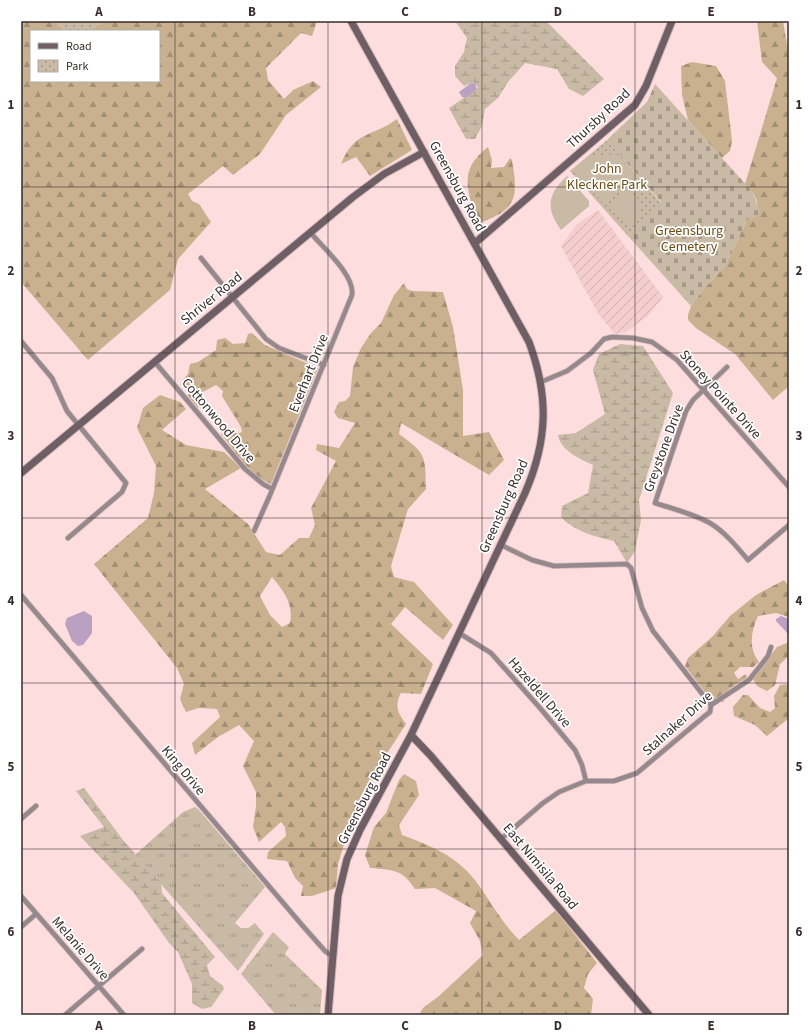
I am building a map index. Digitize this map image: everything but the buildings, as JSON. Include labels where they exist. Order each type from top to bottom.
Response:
[{"type":"street","name":"Greensburg Road","points":[[328,1015],[338,896],[347,859],[360,830],[411,736],[531,478],[539,453],[544,419],[541,382],[529,342],[351,21]]},
{"type":"street","name":"Thursby Road","points":[[475,243],[635,105],[646,86],[672,21]]},
{"type":"street","name":"Shriver Road","points":[[21,474],[78,424],[376,179],[424,152]]},
{"type":"street","name":"Everhart Drive","points":[[254,531],[324,365],[344,315],[352,290],[348,277],[310,232]]},
{"type":"street","points":[[201,258],[263,336],[272,344],[324,365]]},
{"type":"street","name":"Stoney Pointe Drive","points":[[541,382],[567,371],[591,353],[604,339],[633,338],[652,342],[669,353],[704,390],[789,486]]},
{"type":"street","points":[[21,341],[48,373],[62,404],[125,479],[126,487],[122,492],[68,538]]},
{"type":"street","name":"Cottonwood Drive","points":[[154,361],[245,469],[263,484],[272,489]]},
{"type":"street","name":"Greystone Drive","points":[[726,367],[693,400],[686,411],[655,503],[698,517],[711,524],[722,531],[748,560],[789,524]]},
{"type":"street","points":[[500,545],[532,560],[554,566],[628,565],[632,572],[642,608],[653,631],[711,705]]},
{"type":"street","name":"King Drive","points":[[21,595],[298,920],[332,956]]},
{"type":"street","name":"Hazeldell Drive","points":[[459,633],[491,653],[540,708],[574,750],[582,765],[586,781]]},
{"type":"street","name":"Stalnaker Drive","points":[[501,839],[551,797],[586,781],[614,781],[637,773],[710,712],[711,705],[749,680],[768,656],[771,646]]},
{"type":"street","name":"East Nimisila Road","points":[[411,736],[501,839],[649,1015]]},
{"type":"street","points":[[21,819],[36,806]]},
{"type":"street","name":"Melanie Drive","points":[[21,896],[124,1015]]},
{"type":"street","points":[[21,927],[36,914]]},
{"type":"street","points":[[65,1015],[142,949]]},
{"type":"shaded area","points":[[471,83],[475,83],[477,89],[466,98],[462,97],[459,92]]},
{"type":"shaded area","points":[[598,210],[663,297],[648,316],[626,332],[615,334],[599,315],[561,246],[577,224]]},
{"type":"shaded area","points":[[84,611],[92,616],[92,633],[83,645],[78,646],[72,641],[65,624],[67,618]]},
{"type":"shaded area","points":[[781,616],[789,619],[789,635],[776,621],[776,619]]},
{"type":"green space","points":[[21,21],[55,21],[64,30],[30,30],[30,82],[160,82],[160,30],[90,30],[104,21],[317,21],[312,36],[301,33],[266,68],[268,80],[284,99],[293,90],[313,81],[321,87],[286,115],[260,154],[233,175],[223,166],[188,194],[192,201],[199,204],[211,222],[178,259],[170,290],[88,360],[21,282]]},
{"type":"green space","points":[[55,21],[104,21],[90,30],[64,30]]},
{"type":"green space","points":[[455,21],[546,21],[604,79],[583,96],[569,89],[557,69],[525,63],[508,82],[498,98],[485,109],[482,126],[475,139],[466,139],[449,108],[478,87],[473,82],[464,86],[455,76],[455,66],[464,52],[467,38]]},
{"type":"green space","points":[[757,21],[783,21],[789,57],[789,386],[773,400],[735,354],[696,328],[688,320],[691,306],[701,292],[725,266],[747,220],[756,216],[756,198],[745,184],[777,78],[762,62]]},
{"type":"green space","points":[[692,62],[716,66],[725,81],[732,141],[730,151],[722,158],[688,120],[682,95],[681,66]]},
{"type":"green space","name":"Greensburg Cemetery","points":[[655,84],[752,191],[760,212],[756,216],[747,220],[725,266],[701,292],[691,306],[628,236],[661,202],[607,140],[647,102]]},
{"type":"green space","points":[[397,119],[412,150],[370,176],[356,157],[341,164],[346,153],[358,140]]},
{"type":"green space","name":"John Kleckner Park","points":[[607,140],[661,203],[628,236],[570,171]]},
{"type":"green space","points":[[488,147],[492,160],[491,168],[504,167],[510,158],[512,160],[515,193],[508,207],[493,218],[480,223],[473,213],[468,178],[472,165],[481,153]]},
{"type":"green space","points":[[607,154],[619,156],[638,177],[603,203],[575,170],[590,157]]},
{"type":"green space","points":[[567,176],[589,201],[589,206],[561,230],[553,214],[551,201],[556,189]]},
{"type":"green space","points":[[627,190],[633,193],[642,206],[639,217],[629,226],[612,207],[613,203]]},
{"type":"green space","points":[[404,283],[407,289],[412,291],[443,292],[453,327],[463,390],[463,436],[489,432],[504,460],[489,475],[401,423],[399,434],[415,446],[423,457],[426,489],[408,509],[391,566],[394,577],[414,582],[453,625],[443,640],[405,607],[391,624],[433,664],[421,694],[401,693],[397,706],[406,724],[375,772],[369,797],[346,838],[338,864],[336,888],[312,896],[301,896],[303,886],[295,878],[287,861],[267,859],[268,852],[286,836],[285,827],[281,822],[259,842],[253,827],[256,792],[243,766],[254,741],[239,725],[218,737],[195,755],[192,743],[220,717],[217,709],[198,708],[186,712],[180,699],[184,684],[177,668],[94,564],[148,518],[154,493],[156,466],[137,428],[143,408],[160,395],[180,402],[186,409],[162,430],[186,445],[224,452],[241,468],[205,489],[248,524],[266,552],[280,555],[299,538],[309,538],[315,525],[311,508],[336,461],[316,450],[317,444],[339,448],[355,423],[338,418],[334,412],[339,402],[345,401],[350,396],[353,367],[361,348],[371,333],[381,323],[394,295]],"holes":[[[272,577],[284,592],[289,604],[291,616],[290,623],[282,627],[270,615],[260,596]]]},
{"type":"green space","points":[[252,333],[265,345],[318,368],[271,484],[263,480],[249,469],[221,434],[229,429],[237,434],[242,432],[241,427],[222,396],[223,391],[216,385],[199,394],[200,404],[198,408],[188,396],[187,389],[182,381],[188,374],[190,364],[198,362],[216,350],[217,340],[225,338],[233,344],[245,343],[248,334]]},
{"type":"green space","points":[[620,344],[643,346],[673,393],[639,500],[641,520],[635,551],[627,563],[614,541],[579,530],[561,517],[562,506],[588,493],[593,465],[567,450],[562,445],[558,435],[576,433],[605,414],[593,370],[599,354]]},
{"type":"green space","points":[[784,580],[789,586],[789,617],[776,613],[758,616],[752,634],[752,645],[753,651],[759,662],[753,667],[740,667],[734,673],[738,679],[746,674],[747,678],[728,690],[724,702],[711,700],[685,666],[688,658],[713,636],[730,616],[756,595]]},
{"type":"green space","points":[[789,642],[789,656],[780,664],[775,685],[767,691],[757,686],[753,679],[777,647]]},
{"type":"green space","points":[[789,684],[789,718],[767,736],[755,725],[734,716],[733,707],[743,695],[748,695],[760,708],[770,712],[775,708],[774,696],[780,685]]},
{"type":"green space","points":[[404,774],[416,781],[419,795],[399,825],[402,835],[433,847],[451,858],[467,871],[519,940],[556,910],[597,963],[588,974],[584,988],[593,999],[591,1015],[419,1015],[423,1008],[439,996],[483,955],[480,941],[470,923],[476,911],[435,888],[415,889],[401,874],[391,870],[370,868],[365,855],[374,827],[386,813],[399,780]]},
{"type":"green space","points":[[84,788],[123,840],[161,883],[162,893],[215,957],[207,965],[210,976],[223,986],[224,989],[211,1007],[202,1009],[192,1003],[192,984],[178,952],[169,943],[134,893],[80,836],[104,827],[76,791]]},
{"type":"green space","points":[[195,807],[265,887],[235,923],[241,928],[248,928],[255,923],[264,934],[238,971],[135,855],[183,812]]},
{"type":"green space","points":[[273,932],[289,947],[285,954],[322,990],[320,1015],[276,1015],[241,974]]}]
